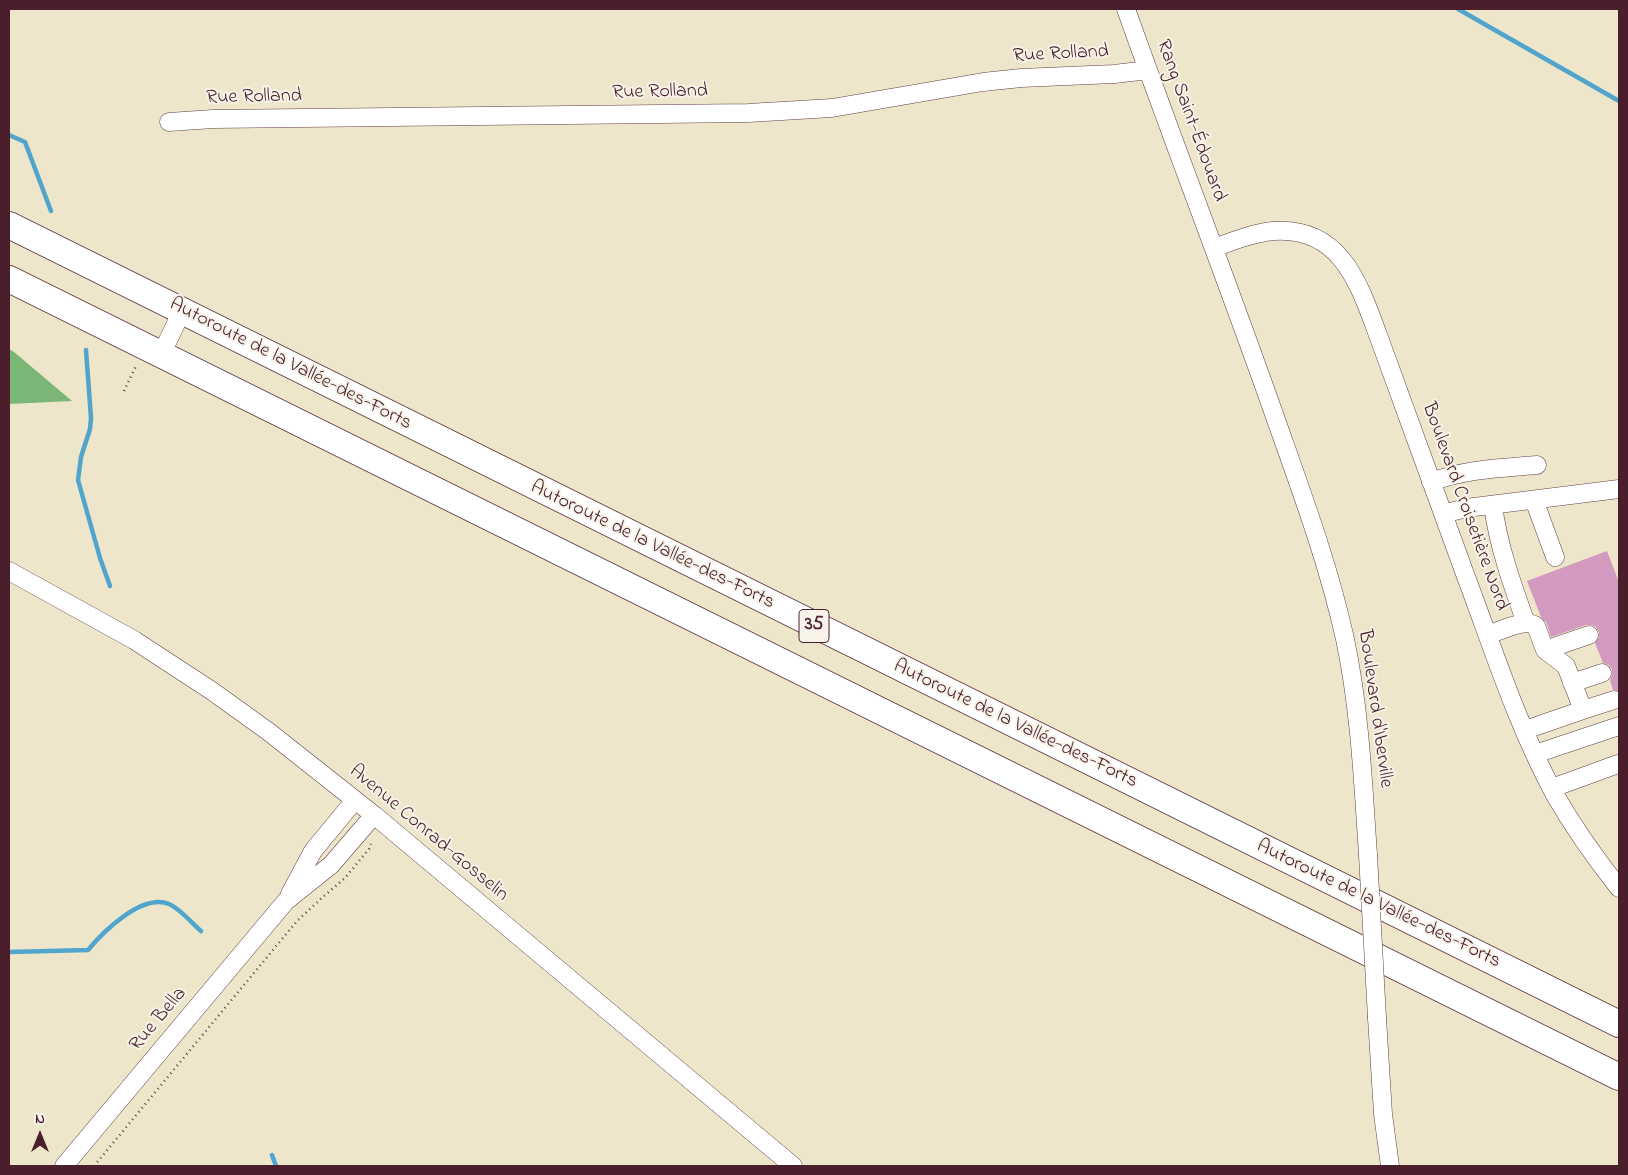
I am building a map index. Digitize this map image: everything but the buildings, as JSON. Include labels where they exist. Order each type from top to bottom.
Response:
[{"type":"highway","name":"Autoroute de la Vallée-des-Forts","points":[[9,226],[1619,1024]]},
{"type":"highway","name":"35","points":[[9,279],[1619,1077]]},
{"type":"street","name":"Rang Saint-Édouard","points":[[1126,9],[1214,248]]},
{"type":"street","name":"Rue Rolland","points":[[169,122],[213,119],[793,111],[832,108],[983,82],[1021,78],[1114,74],[1140,71],[1147,68]]},
{"type":"street","name":"Boulevard Croisetière Nord","points":[[1214,248],[1256,234],[1283,231],[1302,233],[1331,248],[1349,267],[1361,290],[1488,635],[1535,754],[1552,788],[1586,844],[1619,888]]},
{"type":"street","name":"Boulevard d'Iberville","points":[[1214,248],[1312,521],[1332,587],[1353,682],[1362,752],[1383,1114],[1390,1166]]},
{"type":"street","points":[[153,351],[182,311]]},
{"type":"street","points":[[1431,482],[1470,471],[1537,465]]},
{"type":"street","points":[[1443,514],[1466,508],[1619,489]]},
{"type":"street","points":[[1534,500],[1556,557]]},
{"type":"street","points":[[1492,505],[1510,576],[1526,622]]},
{"type":"street","name":"Avenue Conrad-Gosselin","points":[[9,570],[111,626],[191,677],[269,732],[374,815],[794,1166]]},
{"type":"street","points":[[1488,635],[1526,622],[1533,623],[1536,626],[1545,650],[1566,666],[1582,710]]},
{"type":"street","points":[[1545,650],[1589,635]]},
{"type":"street","points":[[1572,683],[1602,673]]},
{"type":"street","points":[[1525,730],[1614,700]]},
{"type":"street","points":[[1535,754],[1619,726]]},
{"type":"street","points":[[1552,788],[1618,764]]},
{"type":"street","name":"Rue Bella","points":[[286,901],[312,851],[355,800]]},
{"type":"street","name":"Rue Bella","points":[[64,1166],[286,901],[331,865],[374,815]]},
{"type":"path","points":[[124,391],[153,351]]},
{"type":"path","points":[[94,1166],[307,912]]},
{"type":"green space","points":[[9,349],[14,352],[72,401],[9,404]]},
{"type":"waterway","points":[[1458,9],[1619,101]]},
{"type":"waterway","points":[[9,135],[25,142],[51,211]]},
{"type":"waterway","points":[[86,350],[91,418],[90,429],[81,457],[78,480],[110,586]]},
{"type":"waterway","points":[[9,952],[88,950],[124,916],[147,904],[158,902],[173,906],[201,931]]},
{"type":"waterway","points":[[272,1155],[276,1166]]}]
